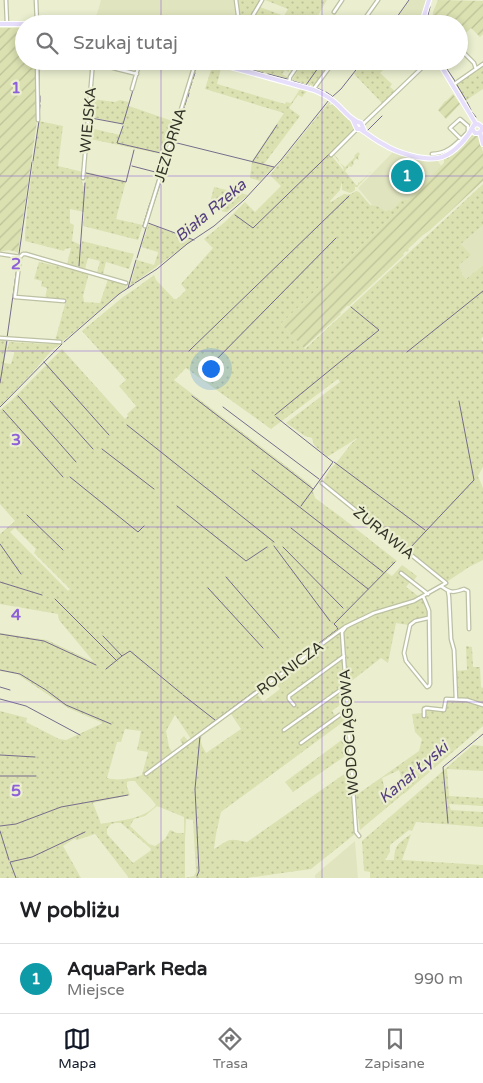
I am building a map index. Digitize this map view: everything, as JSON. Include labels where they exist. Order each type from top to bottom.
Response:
[{"type":"main road","points":[[425,15],[429,0]]},
{"type":"main road","points":[[0,24],[15,24]]},
{"type":"main road","points":[[247,70],[314,90],[330,99],[379,142],[407,154],[439,158],[446,155],[478,128]]},
{"type":"main road","points":[[444,70],[478,128],[482,142]]},
{"type":"street","points":[[6,0],[7,24]]},
{"type":"street","points":[[36,0],[37,15]]},
{"type":"street","points":[[236,0],[238,15]]},
{"type":"street","points":[[253,15],[262,0]]},
{"type":"street","points":[[334,12],[342,0]]},
{"type":"street","points":[[367,15],[378,0]]},
{"type":"street","points":[[468,57],[474,63],[476,69]]},
{"type":"street","points":[[453,86],[483,64]]},
{"type":"street","points":[[37,70],[38,120]]},
{"type":"street","name":"WIEJSKA","points":[[83,178],[94,70]]},
{"type":"street","points":[[121,70],[136,74]]},
{"type":"street","points":[[132,89],[137,70]]},
{"type":"street","name":"JEZIORNA","points":[[145,226],[194,70]]},
{"type":"street","points":[[289,83],[290,77],[295,70]]},
{"type":"street","points":[[314,90],[327,70]]},
{"type":"street","points":[[331,155],[419,70]]},
{"type":"street","points":[[432,154],[447,151],[462,140],[468,130],[468,126],[460,119],[450,128],[462,140]]},
{"type":"street","points":[[0,254],[20,257],[26,254],[126,283]]},
{"type":"street","points":[[20,257],[15,297],[64,301]]},
{"type":"street","points":[[0,338],[60,342]]},
{"type":"street","name":"ŻURAWIA","points":[[322,483],[446,583]]},
{"type":"street","points":[[401,573],[428,594]]},
{"type":"street","name":"ROLNICZA","points":[[146,774],[345,626],[374,613],[408,603],[446,583]]},
{"type":"street","points":[[441,586],[448,591],[457,592],[464,589],[468,591],[469,629]]},
{"type":"street","points":[[448,591],[456,700]]},
{"type":"street","points":[[423,596],[428,608],[430,635],[430,684],[427,687],[407,663],[404,652],[410,626],[415,622],[428,618]]},
{"type":"street","name":"WODOCIĄGOWA","points":[[345,626],[342,632],[356,832],[359,836]]},
{"type":"street","points":[[294,705],[289,696],[344,656]]},
{"type":"street","points":[[284,730],[346,686]]},
{"type":"street","points":[[424,716],[424,709],[426,708],[444,710],[446,699],[467,700],[483,705]]},
{"type":"street","points":[[301,743],[348,709]]},
{"type":"shaded area","points":[[101,0],[259,0],[254,8],[245,15],[97,15]]},
{"type":"shaded area","points":[[237,0],[260,0],[251,15],[238,15]]},
{"type":"shaded area","points":[[265,0],[327,0],[318,15],[285,15],[288,9]]},
{"type":"shaded area","points":[[410,0],[426,0],[423,15],[399,15]]},
{"type":"shaded area","points":[[438,0],[483,1],[483,34],[480,37],[471,28],[468,31],[468,15],[433,15]]},
{"type":"shaded area","points":[[260,7],[281,15],[256,15]]},
{"type":"shaded area","points":[[0,28],[15,28],[15,70],[36,70],[37,121],[18,253],[9,250],[0,252]]},
{"type":"shaded area","points":[[483,65],[483,89],[465,101],[456,84]]},
{"type":"shaded area","points":[[211,70],[220,70],[217,84],[285,104],[286,102],[291,103],[300,89],[313,92],[307,91],[302,97],[298,95],[289,108],[300,116],[264,164],[274,167],[260,181],[250,178],[252,161],[284,113],[205,89]]},
{"type":"shaded area","points":[[254,70],[285,70],[282,74],[289,78],[286,81],[289,81],[288,82],[268,75],[265,72]]},
{"type":"shaded area","points":[[298,70],[326,70],[314,86],[292,80]]},
{"type":"shaded area","points":[[357,70],[383,70],[380,73],[392,84],[390,87],[395,91],[382,103],[354,74]]},
{"type":"shaded area","points":[[453,94],[460,104],[446,119],[438,110]]},
{"type":"shaded area","points":[[92,99],[129,102],[129,106],[175,122],[166,155],[90,139],[90,128],[120,135],[123,126],[123,124],[91,117]]},
{"type":"shaded area","points":[[330,101],[329,105],[333,103],[353,123],[355,128],[331,155],[344,171],[339,162],[345,167],[358,152],[360,154],[359,160],[356,159],[353,162],[354,164],[345,171],[356,185],[371,172],[357,187],[355,187],[355,190],[350,193],[342,190],[342,181],[340,190],[331,202],[344,194],[350,194],[356,191],[370,205],[377,206],[385,211],[391,211],[402,199],[408,200],[444,163],[444,158],[473,135],[476,135],[281,324],[305,349],[483,184],[483,225],[461,244],[471,255],[459,265],[466,279],[483,265],[483,337],[481,339],[483,342],[483,467],[478,476],[483,488],[483,560],[445,581],[322,483],[330,469],[359,437],[327,457],[314,445],[312,438],[305,436],[286,423],[340,382],[338,379],[271,429],[186,368],[174,380],[311,485],[315,498],[397,561],[386,572],[392,576],[402,565],[417,576],[406,587],[424,602],[427,610],[426,617],[408,625],[396,623],[388,663],[381,658],[345,686],[346,700],[332,711],[337,718],[347,711],[347,719],[221,812],[214,849],[229,840],[247,842],[350,770],[355,834],[311,869],[246,878],[185,878],[129,878],[95,834],[77,840],[74,839],[63,846],[81,878],[0,878],[0,711],[27,718],[26,722],[59,739],[66,740],[103,723],[68,708],[17,674],[0,671],[0,633],[47,640],[94,662],[59,620],[58,614],[0,604],[0,534],[15,521],[0,504],[0,410],[62,349],[125,419],[128,416],[127,414],[136,406],[119,386],[126,380],[82,331],[123,297],[154,275],[156,280],[174,299],[177,299],[186,290],[181,284],[213,248],[204,239],[245,202],[255,212],[281,186],[270,175]],"holes":[[[15,528],[36,549],[34,553],[70,589],[68,591],[10,532]],[[272,678],[280,689],[263,702],[255,691]],[[231,714],[241,729],[206,753],[201,741],[202,736]],[[175,715],[191,739],[188,741],[184,736],[180,740],[183,745],[172,752],[169,747],[166,731]],[[125,729],[141,731],[137,750],[148,752],[142,775],[124,779],[107,778],[117,742],[121,742]],[[135,781],[156,805],[138,817],[101,824],[93,803],[130,795],[127,782]],[[157,806],[184,817],[184,833],[170,830],[165,839],[155,846],[149,844],[130,826],[134,819],[145,816]],[[186,819],[193,820],[196,872],[194,876],[185,878]],[[121,823],[151,849],[133,863],[107,834],[107,829],[111,824]]]},
{"type":"shaded area","points":[[39,121],[63,126],[58,166],[83,172],[83,186],[85,186],[86,172],[126,181],[116,219],[143,225],[138,240],[83,226],[84,212],[70,209],[70,223],[74,225],[72,241],[81,245],[82,241],[134,254],[129,269],[106,262],[103,274],[97,272],[100,261],[88,258],[85,269],[67,264],[71,248],[64,251],[25,241],[28,199]]},
{"type":"shaded area","points":[[477,135],[483,152],[483,181],[304,348],[281,324]]},
{"type":"shaded area","points":[[393,152],[420,160],[437,160],[442,167],[386,222],[358,188]]},
{"type":"shaded area","points":[[214,187],[248,195],[225,212],[209,207]]},
{"type":"shaded area","points":[[149,224],[193,240],[130,286],[137,260],[154,265],[158,253],[141,247]]},
{"type":"shaded area","points":[[483,225],[483,265],[466,279],[458,265],[470,255],[461,244]]},
{"type":"shaded area","points":[[39,262],[89,273],[83,296],[84,302],[100,303],[108,279],[127,285],[126,288],[63,341],[55,341],[65,300],[45,299],[47,288],[41,286],[42,281],[34,279]]},
{"type":"shaded area","points":[[0,339],[8,342],[4,363],[11,364],[14,352],[7,351],[9,342],[61,344],[52,350],[0,406]]},
{"type":"shaded area","points":[[466,646],[472,647],[473,667],[480,667],[481,687],[483,688],[483,726],[404,794],[400,789],[404,785],[399,770],[382,778],[387,797],[399,789],[403,794],[360,830],[355,796],[419,751],[422,739],[415,732],[412,714],[422,713],[422,706],[443,708],[443,701],[457,702],[455,671],[467,670]]},
{"type":"shaded area","points":[[347,736],[348,754],[293,792],[285,782]]},
{"type":"shaded area","points":[[473,745],[483,746],[483,771],[447,769],[449,796],[483,798],[483,806],[449,804],[451,810],[483,812],[483,827],[416,822],[412,831],[409,830],[390,845],[390,852],[385,860],[394,860],[398,845],[411,834],[402,860],[483,865],[483,878],[370,878],[370,872],[364,871],[362,841]]},
{"type":"shaded area","points":[[355,841],[358,878],[315,878],[315,875]]},
{"type":"waterway","points":[[251,15],[260,0]]},
{"type":"waterway","name":"Biała Rzeka","points":[[398,15],[409,0]]},
{"type":"waterway","points":[[428,15],[430,7]]},
{"type":"waterway","points":[[39,70],[39,92]]},
{"type":"waterway","points":[[252,70],[263,73]]},
{"type":"waterway","points":[[306,85],[317,70]]},
{"type":"waterway","name":"Biała Rzeka","points":[[332,97],[356,70]]},
{"type":"waterway","points":[[448,70],[455,81]]},
{"type":"waterway","points":[[193,79],[195,73]]},
{"type":"waterway","points":[[268,74],[287,79]]},
{"type":"waterway","points":[[293,81],[312,87]]},
{"type":"waterway","points":[[189,91],[192,82]]},
{"type":"waterway","points":[[457,85],[466,100]]},
{"type":"waterway","points":[[317,88],[323,91]]},
{"type":"waterway","points":[[91,118],[123,124],[133,90]]},
{"type":"waterway","points":[[326,92],[332,96]]},
{"type":"waterway","points":[[188,97],[189,93]]},
{"type":"waterway","points":[[40,96],[40,102]]},
{"type":"waterway","points":[[185,105],[187,98]]},
{"type":"waterway","name":"Biała Rzeka","points":[[135,283],[157,269],[187,244],[214,226],[244,200],[281,160],[329,100]]},
{"type":"waterway","points":[[467,102],[471,110]]},
{"type":"waterway","points":[[39,115],[40,105]]},
{"type":"waterway","points":[[177,132],[183,111]]},
{"type":"waterway","points":[[472,112],[476,117]]},
{"type":"waterway","points":[[368,130],[382,116]]},
{"type":"waterway","points":[[33,161],[39,121]]},
{"type":"waterway","points":[[253,161],[277,125]]},
{"type":"waterway","points":[[123,126],[117,143],[165,154]]},
{"type":"waterway","points":[[165,154],[175,126]]},
{"type":"waterway","points":[[235,215],[253,228],[351,133]]},
{"type":"waterway","points":[[173,143],[176,134]]},
{"type":"waterway","points":[[173,142],[274,167]]},
{"type":"waterway","points":[[169,156],[172,145]]},
{"type":"waterway","points":[[86,173],[126,182],[134,150]]},
{"type":"waterway","points":[[151,201],[165,156]]},
{"type":"waterway","points":[[163,175],[167,161]]},
{"type":"waterway","points":[[19,254],[32,162]]},
{"type":"waterway","points":[[132,166],[159,173]]},
{"type":"waterway","points":[[147,224],[162,178]]},
{"type":"waterway","points":[[79,266],[85,183]]},
{"type":"waterway","points":[[189,351],[349,196]]},
{"type":"waterway","points":[[143,226],[150,203]]},
{"type":"waterway","points":[[148,223],[194,240]]},
{"type":"waterway","points":[[137,258],[147,225]]},
{"type":"waterway","points":[[208,368],[336,238]]},
{"type":"waterway","points":[[7,338],[18,260]]},
{"type":"waterway","points":[[128,288],[136,260]]},
{"type":"waterway","name":"Biała Rzeka","points":[[64,342],[119,294],[134,284]]},
{"type":"waterway","points":[[407,352],[483,291]]},
{"type":"waterway","points":[[275,415],[379,330],[351,307]]},
{"type":"waterway","points":[[0,383],[7,340]]},
{"type":"waterway","name":"Biała Rzeka","points":[[0,407],[62,344]]},
{"type":"waterway","points":[[44,362],[109,435]]},
{"type":"waterway","points":[[18,396],[76,462]]},
{"type":"waterway","points":[[192,396],[313,489]]},
{"type":"waterway","points":[[50,401],[93,449]]},
{"type":"waterway","points":[[409,549],[474,480],[459,401]]},
{"type":"waterway","points":[[223,407],[319,479]]},
{"type":"waterway","points":[[3,410],[63,477]]},
{"type":"waterway","points":[[276,417],[333,462],[301,506]]},
{"type":"waterway","points":[[127,425],[274,542]]},
{"type":"waterway","points":[[102,449],[154,489]]},
{"type":"waterway","points":[[334,462],[425,530]]},
{"type":"waterway","points":[[252,470],[383,572]]},
{"type":"waterway","points":[[70,477],[138,532],[144,526]]},
{"type":"waterway","points":[[177,506],[246,561],[267,547]]},
{"type":"waterway","points":[[27,515],[63,550]]},
{"type":"waterway","points":[[291,528],[368,589]]},
{"type":"waterway","points":[[0,544],[21,574]]},
{"type":"waterway","points":[[274,546],[330,621]]},
{"type":"waterway","points":[[283,547],[343,608]]},
{"type":"waterway","points":[[337,627],[334,624],[395,562]]},
{"type":"waterway","points":[[226,577],[279,638]]},
{"type":"waterway","points":[[0,582],[42,595]]},
{"type":"waterway","points":[[208,588],[263,648]]},
{"type":"waterway","points":[[55,599],[117,661]]},
{"type":"waterway","points":[[200,732],[337,628]]},
{"type":"waterway","points":[[0,634],[44,641],[96,665]]},
{"type":"waterway","points":[[103,636],[122,656],[106,669]]},
{"type":"waterway","points":[[122,656],[130,651],[182,694]]},
{"type":"waterway","points":[[0,670],[20,674],[66,705],[111,724]]},
{"type":"waterway","points":[[0,687],[10,690]]},
{"type":"waterway","points":[[183,695],[215,720]]},
{"type":"waterway","points":[[0,699],[26,706],[80,735]]},
{"type":"waterway","name":"Kanał Łyski","points":[[448,823],[443,767],[483,734]]},
{"type":"waterway","points":[[197,876],[199,871],[195,789],[200,736]]},
{"type":"waterway","points":[[0,755],[35,757]]},
{"type":"waterway","points":[[0,776],[36,776]]},
{"type":"waterway","points":[[0,826],[16,824],[61,807],[128,795]]},
{"type":"waterway","points":[[0,831],[9,860]]},
{"type":"waterway","points":[[16,878],[10,862],[32,857],[85,832]]},
{"type":"place","name":"AquaPark Reda","points":[[407,176]]}]
